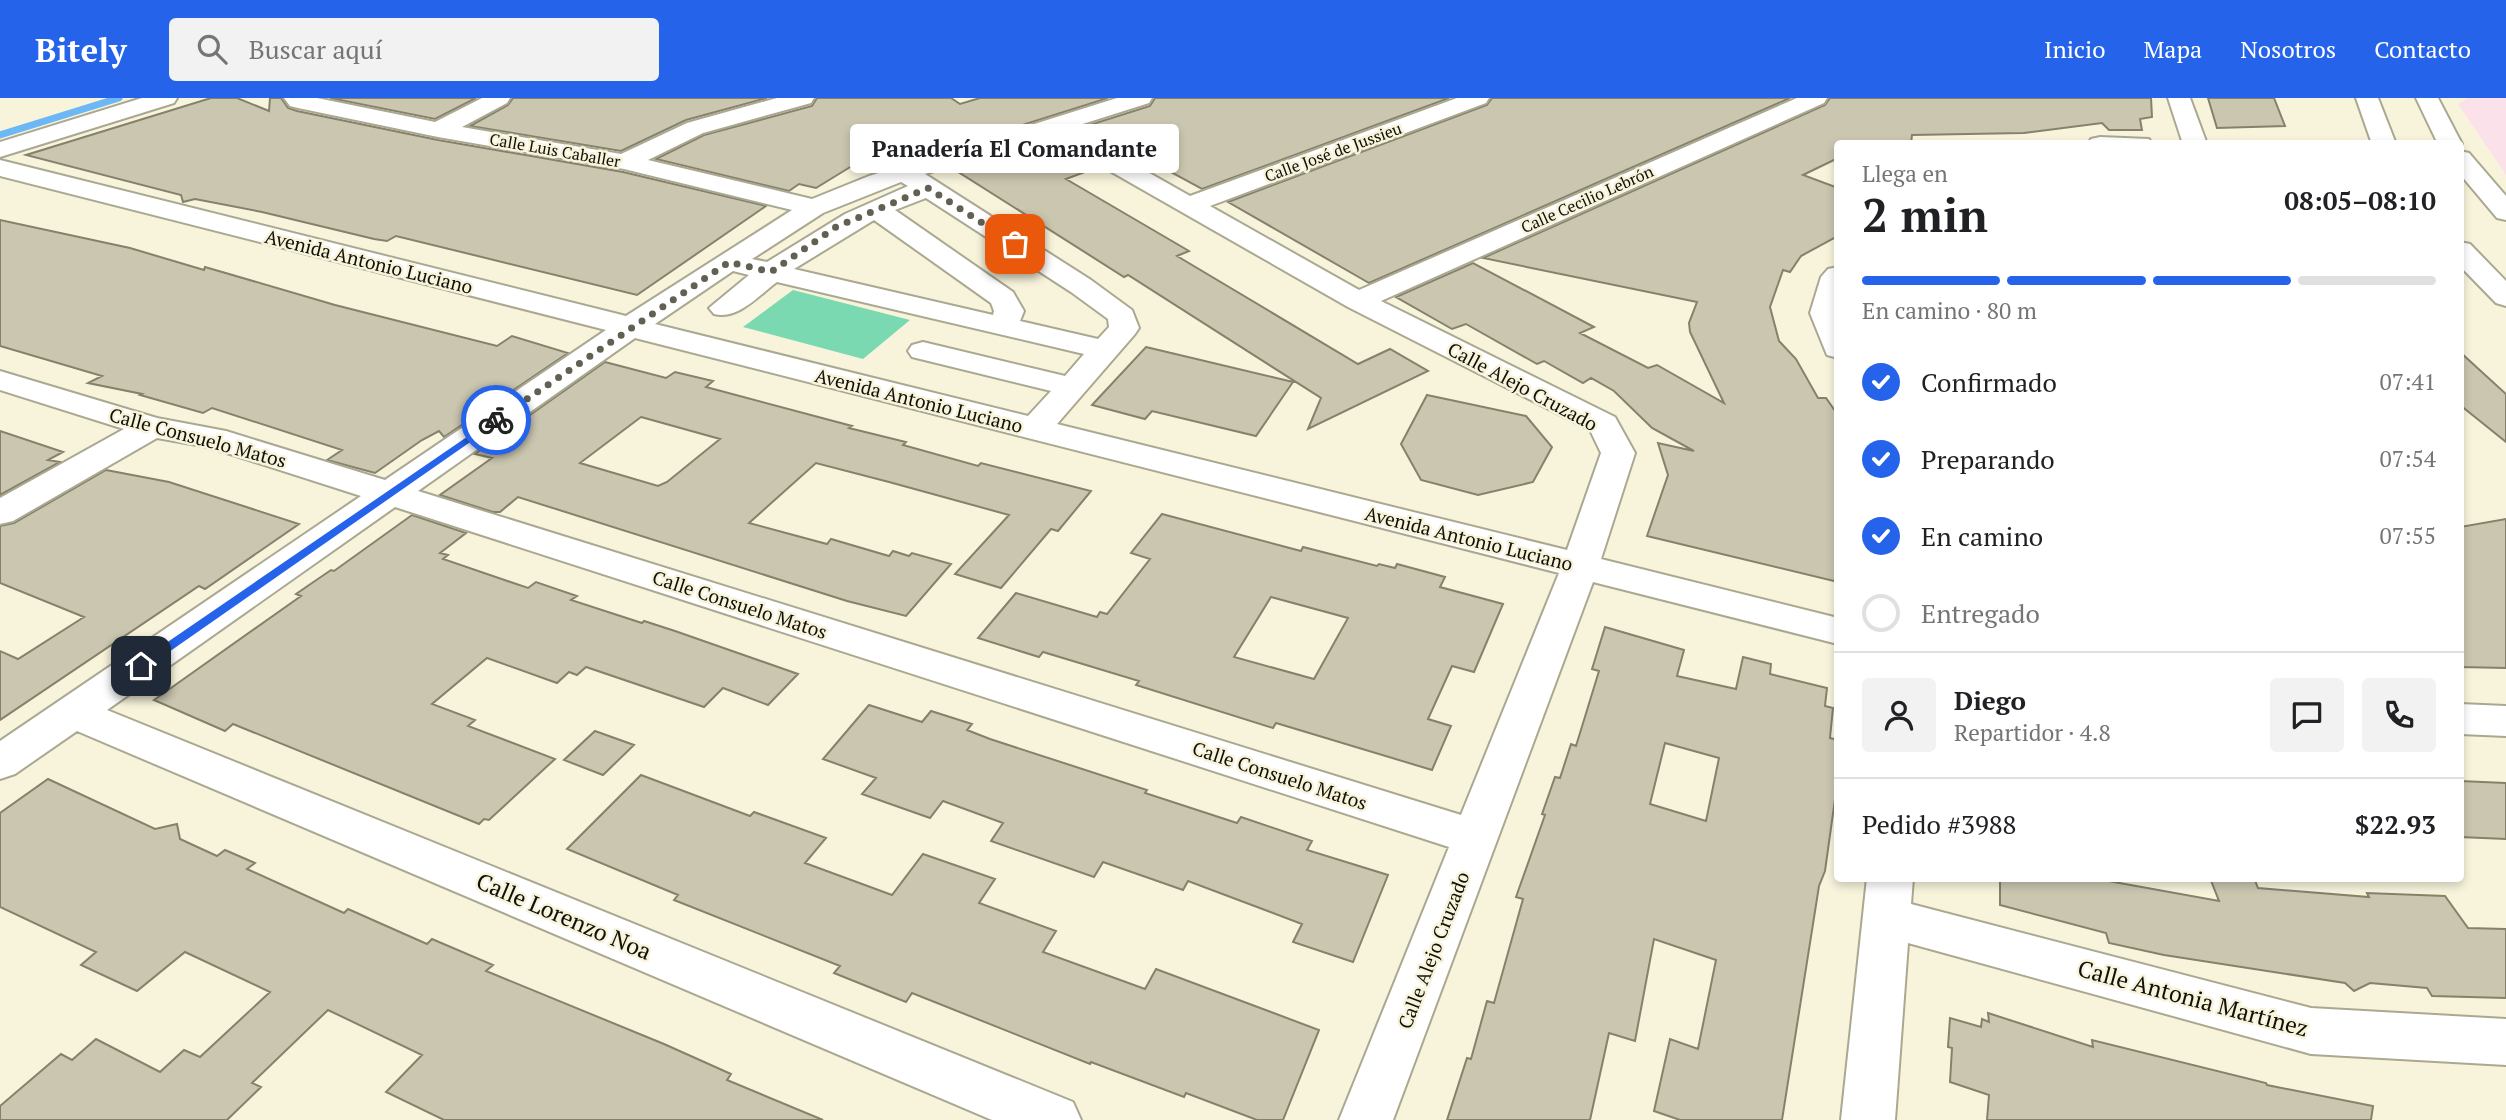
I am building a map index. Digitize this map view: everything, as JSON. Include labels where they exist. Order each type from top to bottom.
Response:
[{"type":"street","points":[[0,150],[166,98]]},
{"type":"street","name":"Calle Luis Caballer","points":[[295,98],[298,101],[438,130],[624,162],[814,207]]},
{"type":"street","points":[[438,130],[499,98]]},
{"type":"street","points":[[624,162],[695,128],[803,98]]},
{"type":"street","points":[[0,763],[631,327],[814,207],[916,180],[1050,127],[1141,98]]},
{"type":"street","name":"Calle José de Jussieu","points":[[1189,205],[1478,98]]},
{"type":"street","name":"Calle Cecilio Lebrón","points":[[1358,301],[1816,98]]},
{"type":"street","points":[[2179,98],[2194,140]]},
{"type":"street","points":[[2367,98],[2383,140]]},
{"type":"street","points":[[2427,98],[2448,140]]},
{"type":"street","name":"Calle Alejo Cruzado","points":[[1050,127],[1358,301],[1603,424],[1618,453],[1580,566],[1366,1120]]},
{"type":"street","points":[[2464,164],[2506,212]]},
{"type":"street","name":"Avenida Antonio Luciano","points":[[0,168],[1834,630]]},
{"type":"street","points":[[724,308],[836,227],[876,209],[916,180]]},
{"type":"street","points":[[916,180],[1081,286],[1122,316],[1124,328],[1035,429]]},
{"type":"street","points":[[876,209],[1003,298],[1009,311],[1003,327]]},
{"type":"street","points":[[2464,254],[2506,296]]},
{"type":"street","points":[[729,262],[1105,350]]},
{"type":"street","points":[[1834,287],[1825,313],[1834,338]]},
{"type":"street","points":[[923,351],[1073,387]]},
{"type":"street","name":"Calle Consuelo Matos","points":[[0,380],[152,427],[214,438],[1477,838]]},
{"type":"street","points":[[0,513],[152,427]]},
{"type":"street","name":"Calle Lorenzo Noa","points":[[74,713],[1054,1120]]},
{"type":"street","points":[[2464,719],[2506,721]]},
{"type":"street","points":[[1868,1120],[1888,898]]},
{"type":"street","name":"Calle Antonia Martínez","points":[[1888,898],[2311,1031],[2506,1042]]},
{"type":"shaded area","points":[[2468,98],[2506,98],[2506,175],[2458,104]]},
{"type":"green space","points":[[793,290],[910,320],[863,359],[743,327]]},
{"type":"building","points":[[211,98],[237,98],[269,111],[270,98],[281,98],[288,108],[297,111],[438,140],[623,172],[766,206],[637,295],[396,236],[387,241],[374,239],[195,199],[183,202],[181,195],[26,155]]},
{"type":"building","points":[[330,98],[476,98],[435,119]]},
{"type":"building","points":[[513,98],[767,98],[686,120],[621,151],[470,126],[508,105]]},
{"type":"building","points":[[817,98],[951,98],[960,104],[980,98],[1108,98],[930,154],[880,163],[865,158],[816,188],[799,184],[789,191],[656,159],[704,135],[812,106]]},
{"type":"building","points":[[1155,98],[1449,98],[1202,189],[1136,153],[1126,157],[1077,129],[1150,106]]},
{"type":"building","points":[[1492,98],[1790,98],[1369,283],[1228,202],[1487,105]]},
{"type":"building","points":[[1830,98],[2151,98],[2152,117],[2140,119],[2142,130],[2109,130],[2102,123],[2024,133],[1912,135],[1911,140],[1834,140],[1834,160],[1803,175],[1834,187],[1834,238],[1801,256],[1790,272],[1783,270],[1770,307],[1779,341],[1796,359],[1818,398],[1826,398],[1834,409],[1834,581],[1647,536],[1668,475],[1658,443],[1694,451],[1652,428],[1614,391],[1591,378],[1583,383],[1544,361],[1537,364],[1466,324],[1452,329],[1396,297],[1473,263],[1594,327],[1580,333],[1648,368],[1657,365],[1724,403],[1690,332],[1689,323],[1697,302],[1483,258],[1825,105]]},
{"type":"building","points":[[2208,98],[2274,98],[2285,126],[2217,128]]},
{"type":"building","points":[[1047,138],[1098,167],[1066,179],[1189,251],[1177,256],[1358,364],[1390,349],[1428,371],[1308,429],[1321,398],[1128,275],[1124,277],[952,168]]},
{"type":"building","points":[[0,220],[130,248],[204,270],[205,267],[335,305],[497,346],[512,336],[568,353],[444,437],[439,431],[375,473],[327,460],[342,450],[212,408],[203,413],[140,395],[142,394],[88,383],[102,376],[0,346]]},
{"type":"building","points":[[1146,347],[1293,382],[1256,436],[1152,411],[1145,419],[1092,405]]},
{"type":"building","points":[[2464,356],[2506,394],[2506,442],[2464,408]]},
{"type":"building","points":[[605,362],[666,378],[675,372],[713,381],[706,387],[852,426],[849,428],[906,442],[903,445],[978,466],[981,463],[1091,491],[1058,531],[1051,529],[1001,588],[955,574],[1009,515],[816,463],[749,523],[827,544],[831,539],[889,556],[893,551],[909,556],[912,553],[951,564],[906,616],[847,601],[518,497],[500,512],[493,512],[440,495],[492,458],[475,454]],"holes":[[[641,417],[720,439],[667,482],[658,486],[580,463]]]},
{"type":"building","points":[[1427,395],[1526,416],[1552,447],[1533,482],[1478,495],[1421,480],[1401,444]]},
{"type":"building","points":[[0,431],[63,452],[48,460],[60,462],[0,495]]},
{"type":"building","points":[[106,470],[169,482],[299,524],[205,589],[199,586],[0,720],[0,651],[18,659],[84,617],[0,583],[0,526],[14,523]]},
{"type":"building","points":[[1162,514],[1301,551],[1303,547],[1377,566],[1379,564],[1395,568],[1397,564],[1445,577],[1440,587],[1503,604],[1474,672],[1452,666],[1428,719],[1451,726],[1432,770],[1276,723],[1273,728],[1136,685],[1139,681],[1043,652],[1039,657],[978,638],[1016,593],[1097,617],[1100,612],[1107,614],[1150,559],[1131,553]],"holes":[[[1271,597],[1348,618],[1314,679],[1234,657]]]},
{"type":"building","points":[[412,515],[466,533],[440,553],[448,555],[443,559],[528,588],[536,582],[577,596],[571,600],[675,631],[798,674],[768,705],[723,688],[704,707],[586,667],[577,675],[569,672],[557,683],[487,658],[432,704],[475,720],[468,726],[555,759],[489,820],[484,819],[479,824],[233,724],[225,731],[154,700],[301,596],[296,594],[331,570],[334,571]]},
{"type":"building","points":[[2506,519],[2506,668],[2464,667],[2464,526]]},
{"type":"building","points":[[1605,627],[1684,650],[1677,676],[1736,689],[1743,657],[1771,664],[1770,674],[1827,688],[1825,706],[1833,708],[1830,738],[1834,739],[1834,807],[1782,1120],[1680,1120],[1654,1111],[1670,1039],[1698,1049],[1716,960],[1654,939],[1635,1041],[1609,1033],[1590,1120],[1447,1120],[1467,1058],[1471,1059],[1487,1001],[1494,1003],[1523,899],[1516,897],[1545,815],[1542,814],[1555,777],[1560,778],[1571,744],[1576,746],[1599,671],[1592,669]],"holes":[[[1665,743],[1719,758],[1706,821],[1650,804]]]},
{"type":"building","points":[[869,705],[922,722],[931,711],[972,724],[967,730],[990,739],[1147,790],[1145,793],[1237,823],[1241,817],[1312,841],[1307,850],[1388,875],[1353,962],[1293,942],[1302,924],[1188,881],[1183,890],[1103,862],[1094,877],[991,841],[1003,823],[943,801],[930,818],[862,794],[876,778],[823,759]]},
{"type":"building","points":[[595,731],[634,745],[603,775],[564,760]]},
{"type":"building","points":[[641,775],[750,816],[754,812],[826,838],[805,863],[892,895],[923,854],[995,879],[979,903],[1056,931],[1043,952],[1145,989],[1156,969],[1319,1030],[1283,1120],[1257,1120],[1186,1093],[1184,1097],[1091,1062],[1090,1064],[912,993],[906,1002],[834,973],[840,966],[674,900],[678,895],[567,849]]},
{"type":"building","points":[[48,779],[155,829],[177,824],[180,839],[217,856],[225,850],[255,863],[247,869],[344,913],[348,909],[427,944],[432,939],[493,965],[486,971],[664,1044],[731,1074],[727,1080],[823,1120],[444,1120],[386,1092],[422,1055],[328,1010],[252,1083],[261,1087],[227,1120],[0,1120],[0,1106],[61,1054],[72,1060],[96,1039],[160,1072],[184,1050],[200,1057],[270,992],[185,952],[137,991],[81,965],[96,952],[0,907],[0,813]]},
{"type":"building","points":[[2464,781],[2506,783],[2506,839],[2464,837]]},
{"type":"building","points":[[2000,882],[2114,882],[2219,901],[2212,882],[2256,882],[2258,888],[2369,897],[2367,893],[2445,896],[2468,928],[2506,929],[2506,998],[2432,996],[2427,988],[2370,983],[2354,991],[2345,983],[2164,955],[2109,943],[2106,933],[2000,905]]},
{"type":"building","points":[[1988,1013],[2093,1047],[2092,1040],[2267,1085],[2373,1106],[2371,1120],[1987,1120],[1989,1095],[1950,1082],[1952,1048],[1948,1047],[1950,1018],[1981,1027],[1982,1019],[1989,1022]]},
{"type":"waterway","points":[[0,135],[119,98]]},
{"type":"way so far","points":[[496,420],[729,262],[771,272],[836,227],[928,188],[1015,244]]},
{"type":"place","name":"Panadería El Comandante","points":[[1015,244]]},
{"type":"route","points":[[141,666],[496,420]]}]
